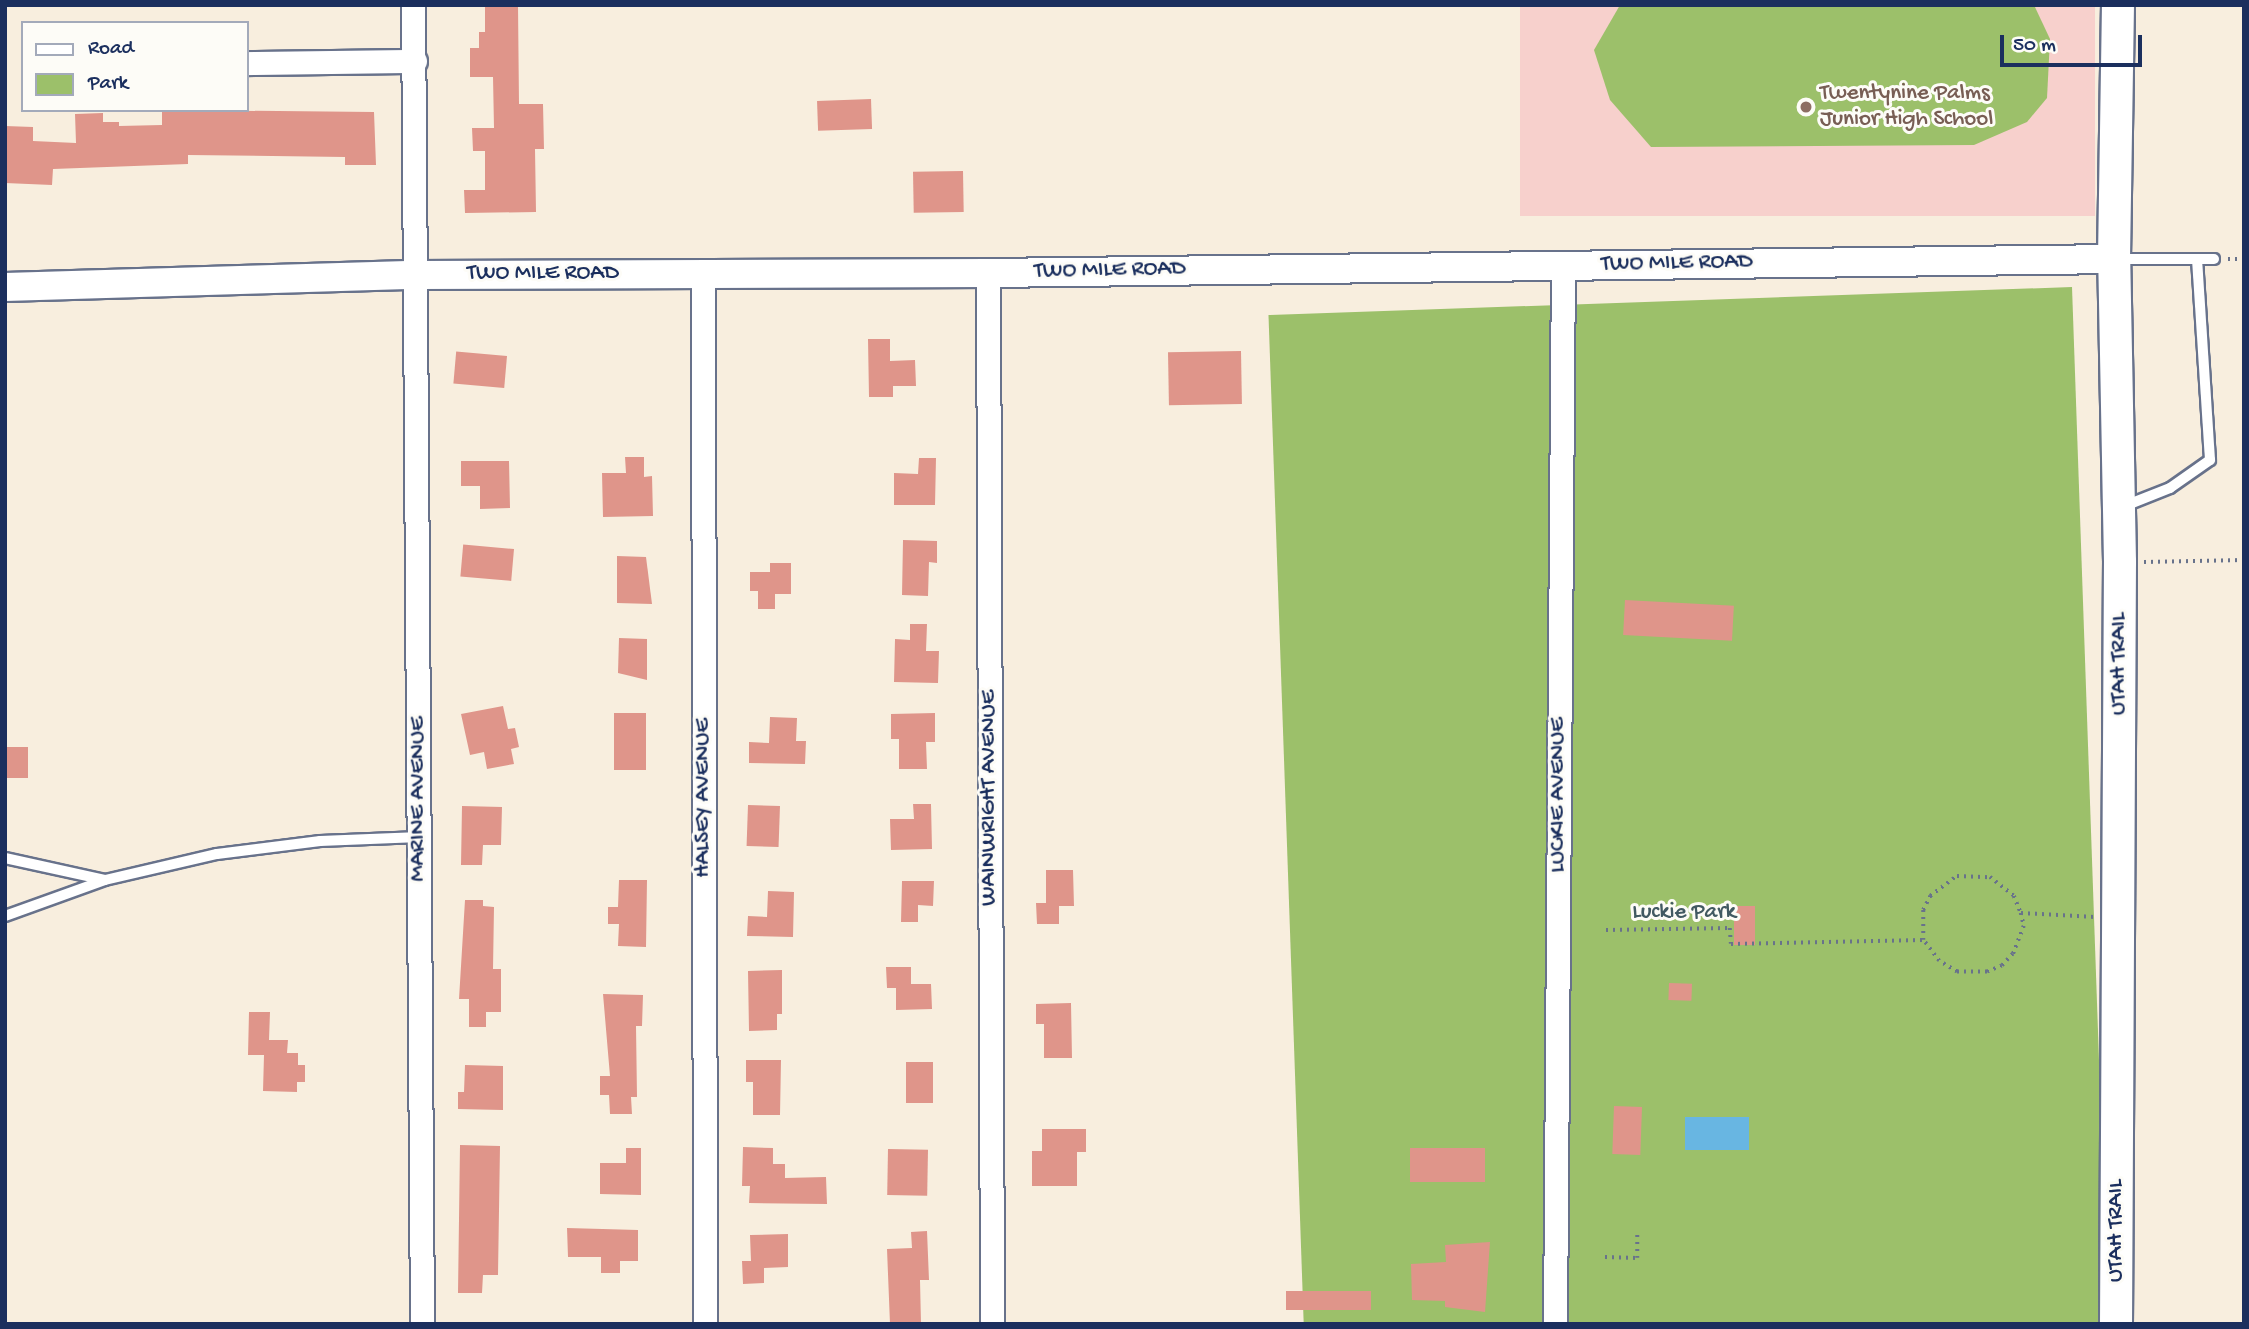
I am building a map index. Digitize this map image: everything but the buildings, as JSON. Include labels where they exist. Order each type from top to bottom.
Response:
[{"type":"main road","name":"UTAH TRAIL","points":[[2116,1324],[2120,562],[2114,259],[2118,5]]},
{"type":"street","name":"MARINE AVENUE","points":[[413,5],[422,1324]]},
{"type":"street","points":[[248,63],[415,61]]},
{"type":"street","name":"TWO MILE ROAD","points":[[5,287],[416,275],[988,273],[2114,259]]},
{"type":"street","name":"LUCKIE AVENUE","points":[[1555,1324],[1563,265]]},
{"type":"street","name":"HALSEY AVENUE","points":[[703,273],[705,1324]]},
{"type":"street","name":"WAINWRIGHT AVENUE","points":[[988,273],[992,1324]]},
{"type":"lane","name":"TWO MILE ROAD","points":[[2114,259],[2214,259]]},
{"type":"lane","points":[[2119,508],[2170,488],[2210,460],[2197,259]]},
{"type":"lane","points":[[5,916],[105,880],[217,854],[320,841],[420,837]]},
{"type":"lane","points":[[5,858],[105,880]]},
{"type":"path","points":[[2120,562],[2244,560]]},
{"type":"path","points":[[1975,875],[1996,881],[2014,895],[2021,913],[2024,926],[2013,954],[2002,966],[1987,972],[1957,972],[1939,961],[1923,940],[1923,910],[1930,896],[1957,876],[1975,875]]},
{"type":"path","points":[[2021,913],[2118,918]]},
{"type":"path","points":[[1606,930],[1731,928],[1731,944],[1923,940]]},
{"type":"path","points":[[1605,1257],[1637,1258],[1637,1231]]},
{"type":"shaded area","name":"Twentynine Palms Junior High School","points":[[1520,5],[2095,5],[2095,216],[1520,216]]},
{"type":"green space","points":[[1620,5],[2034,5],[2050,39],[2047,98],[2027,122],[1974,145],[1651,147],[1610,100],[1594,50]]},
{"type":"green space","name":"Luckie Park","points":[[2072,287],[2108,1323],[1304,1324],[1268,315]]},
{"type":"water","points":[[1685,1117],[1749,1117],[1749,1150],[1685,1150]]},
{"type":"place","name":"Twentynine Palms Junior High School","points":[[1806,107]]}]
